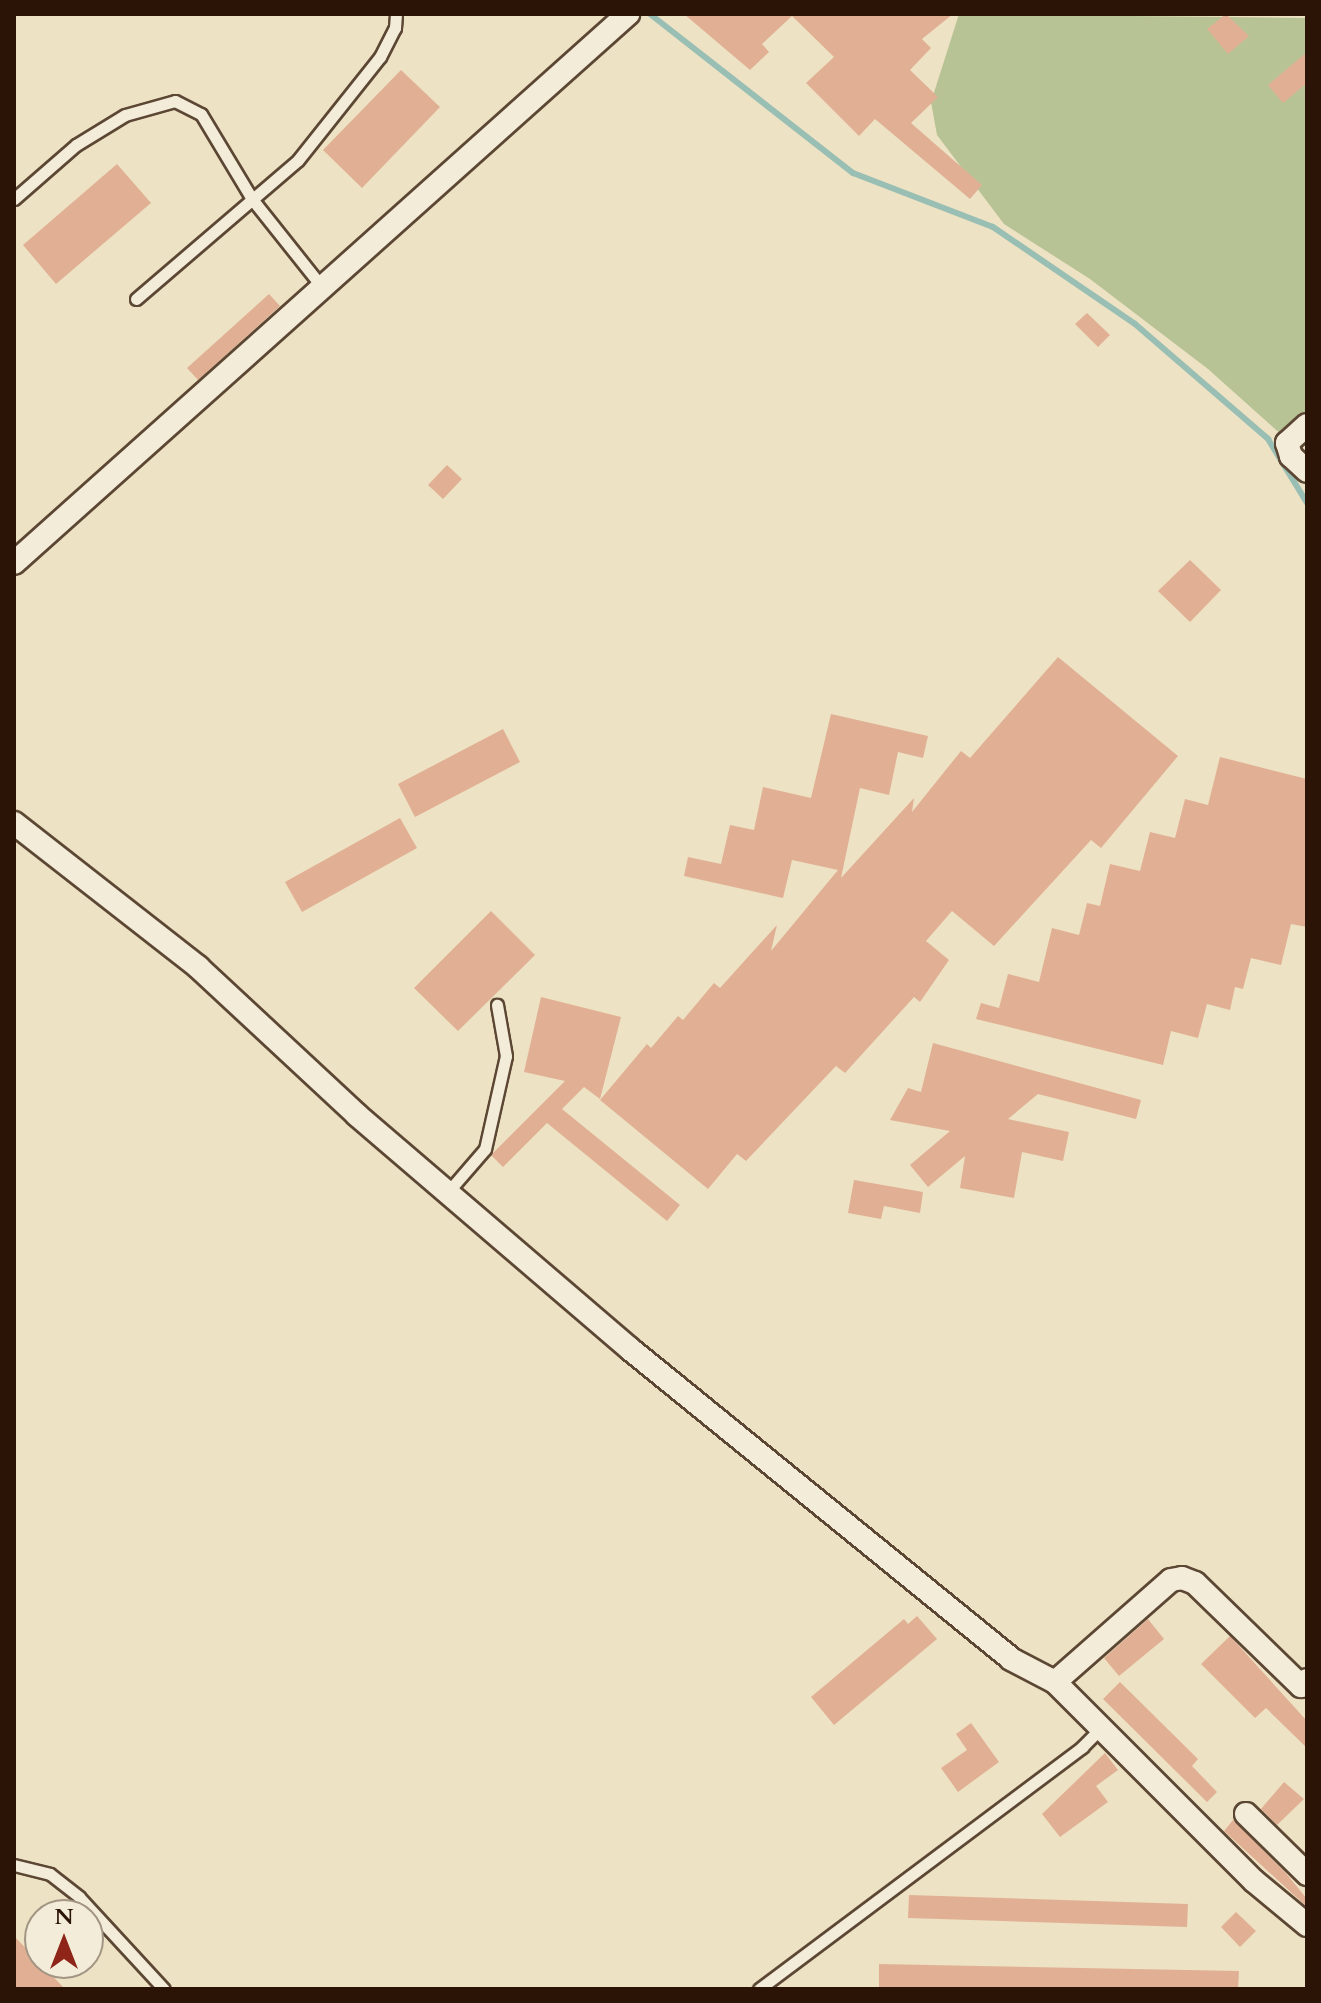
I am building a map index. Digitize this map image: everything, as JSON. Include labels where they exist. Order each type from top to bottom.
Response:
[{"type":"street","points":[[14,563],[607,29],[628,14]]},
{"type":"street","points":[[1299,463],[1287,443],[1307,425]]},
{"type":"street","points":[[14,823],[198,967],[447,1194],[1011,1659],[1055,1682],[1104,1725],[1254,1881],[1301,1919]]},
{"type":"street","points":[[1055,1682],[1171,1580],[1182,1578],[1195,1583],[1301,1686],[1307,1680]]},
{"type":"street","points":[[1246,1814],[1302,1858]]},
{"type":"lane","points":[[136,299],[298,160],[380,57],[395,28],[396,14]]},
{"type":"lane","points":[[14,199],[76,145],[125,115],[175,101],[201,114],[252,199],[322,287]]},
{"type":"lane","points":[[447,1194],[485,1149],[506,1056],[497,1005]]},
{"type":"lane","points":[[759,1989],[1082,1747],[1104,1725]]},
{"type":"lane","points":[[14,1865],[50,1874],[79,1897],[164,1989]]},
{"type":"green space","points":[[959,14],[1307,18],[1307,414],[1283,436],[1208,369],[1090,279],[1004,224],[937,135],[931,102]]},
{"type":"building","points":[[684,14],[953,14],[922,39],[931,48],[910,70],[938,97],[911,123],[982,185],[970,199],[875,119],[859,136],[806,83],[834,57],[792,16],[762,44],[769,52],[750,70]]},
{"type":"building","points":[[1226,14],[1249,36],[1228,54],[1207,29]]},
{"type":"building","points":[[1307,52],[1307,83],[1283,103],[1268,85]]},
{"type":"building","points":[[401,70],[440,107],[362,188],[323,150]]},
{"type":"building","points":[[117,164],[151,203],[56,284],[23,245]]},
{"type":"building","points":[[269,294],[280,306],[198,380],[187,368]]},
{"type":"building","points":[[1087,313],[1110,335],[1098,347],[1075,324]]},
{"type":"building","points":[[447,465],[462,479],[443,499],[428,485]]},
{"type":"building","points":[[1190,560],[1221,590],[1190,622],[1158,591]]},
{"type":"building","points":[[1058,657],[1178,756],[1101,848],[1091,840],[994,946],[952,911],[926,941],[949,960],[920,1002],[914,997],[845,1073],[836,1066],[746,1161],[737,1154],[708,1189],[600,1100],[647,1044],[651,1048],[678,1016],[683,1020],[714,983],[720,988],[777,925],[771,951],[838,870],[792,860],[783,898],[684,876],[688,857],[721,864],[730,825],[754,830],[763,787],[811,798],[831,714],[928,736],[923,758],[898,752],[889,795],[860,788],[841,878],[914,798],[912,812],[961,751],[970,758]]},
{"type":"building","points":[[503,729],[520,762],[415,817],[398,784]]},
{"type":"building","points":[[1220,757],[1307,779],[1307,927],[1291,924],[1281,965],[1251,958],[1243,989],[1235,987],[1230,1010],[1207,1004],[1198,1038],[1171,1031],[1163,1065],[976,1019],[981,1003],[999,1008],[1008,974],[1039,982],[1052,928],[1079,935],[1087,903],[1100,906],[1110,864],[1140,871],[1150,832],[1175,838],[1185,799],[1208,805]]},
{"type":"building","points":[[400,818],[417,848],[302,912],[285,882]]},
{"type":"building","points":[[491,911],[535,955],[458,1031],[414,988]]},
{"type":"building","points":[[541,997],[621,1017],[600,1099],[584,1087],[562,1109],[680,1205],[667,1221],[547,1123],[503,1167],[491,1155],[565,1081],[524,1072]]},
{"type":"building","points":[[933,1043],[1141,1100],[1136,1119],[1038,1094],[1008,1119],[1069,1132],[1063,1161],[1022,1152],[1014,1198],[960,1188],[965,1156],[928,1187],[910,1165],[950,1131],[890,1120],[908,1088],[921,1092]]},
{"type":"building","points":[[854,1180],[923,1192],[920,1213],[884,1206],[881,1219],[848,1213]]},
{"type":"building","points":[[917,1616],[937,1639],[834,1725],[811,1697],[904,1619],[908,1624]]},
{"type":"building","points":[[1148,1619],[1164,1639],[1119,1676],[1104,1658]]},
{"type":"building","points":[[1230,1636],[1307,1721],[1307,1748],[1266,1708],[1255,1718],[1201,1664]]},
{"type":"building","points":[[1120,1682],[1198,1759],[1192,1766],[1217,1792],[1207,1802],[1103,1699]]},
{"type":"building","points":[[971,1723],[999,1762],[958,1792],[941,1768],[967,1750],[956,1734]]},
{"type":"building","points":[[1105,1753],[1118,1770],[1096,1786],[1108,1802],[1060,1837],[1042,1814]]},
{"type":"building","points":[[1284,1782],[1304,1799],[1277,1825],[1261,1809]]},
{"type":"building","points":[[1233,1820],[1285,1872],[1307,1899],[1307,1907],[1224,1831]]},
{"type":"building","points":[[909,1895],[1188,1904],[1187,1927],[908,1918]]},
{"type":"building","points":[[1236,1912],[1256,1931],[1240,1947],[1221,1927]]},
{"type":"building","points":[[14,1936],[24,1946],[24,1979],[55,1979],[65,1989],[14,1989]]},
{"type":"building","points":[[879,1964],[1239,1971],[1238,1989],[879,1987]]},
{"type":"waterway","points":[[650,14],[853,173],[993,227],[1135,324],[1268,439],[1307,503]]}]
